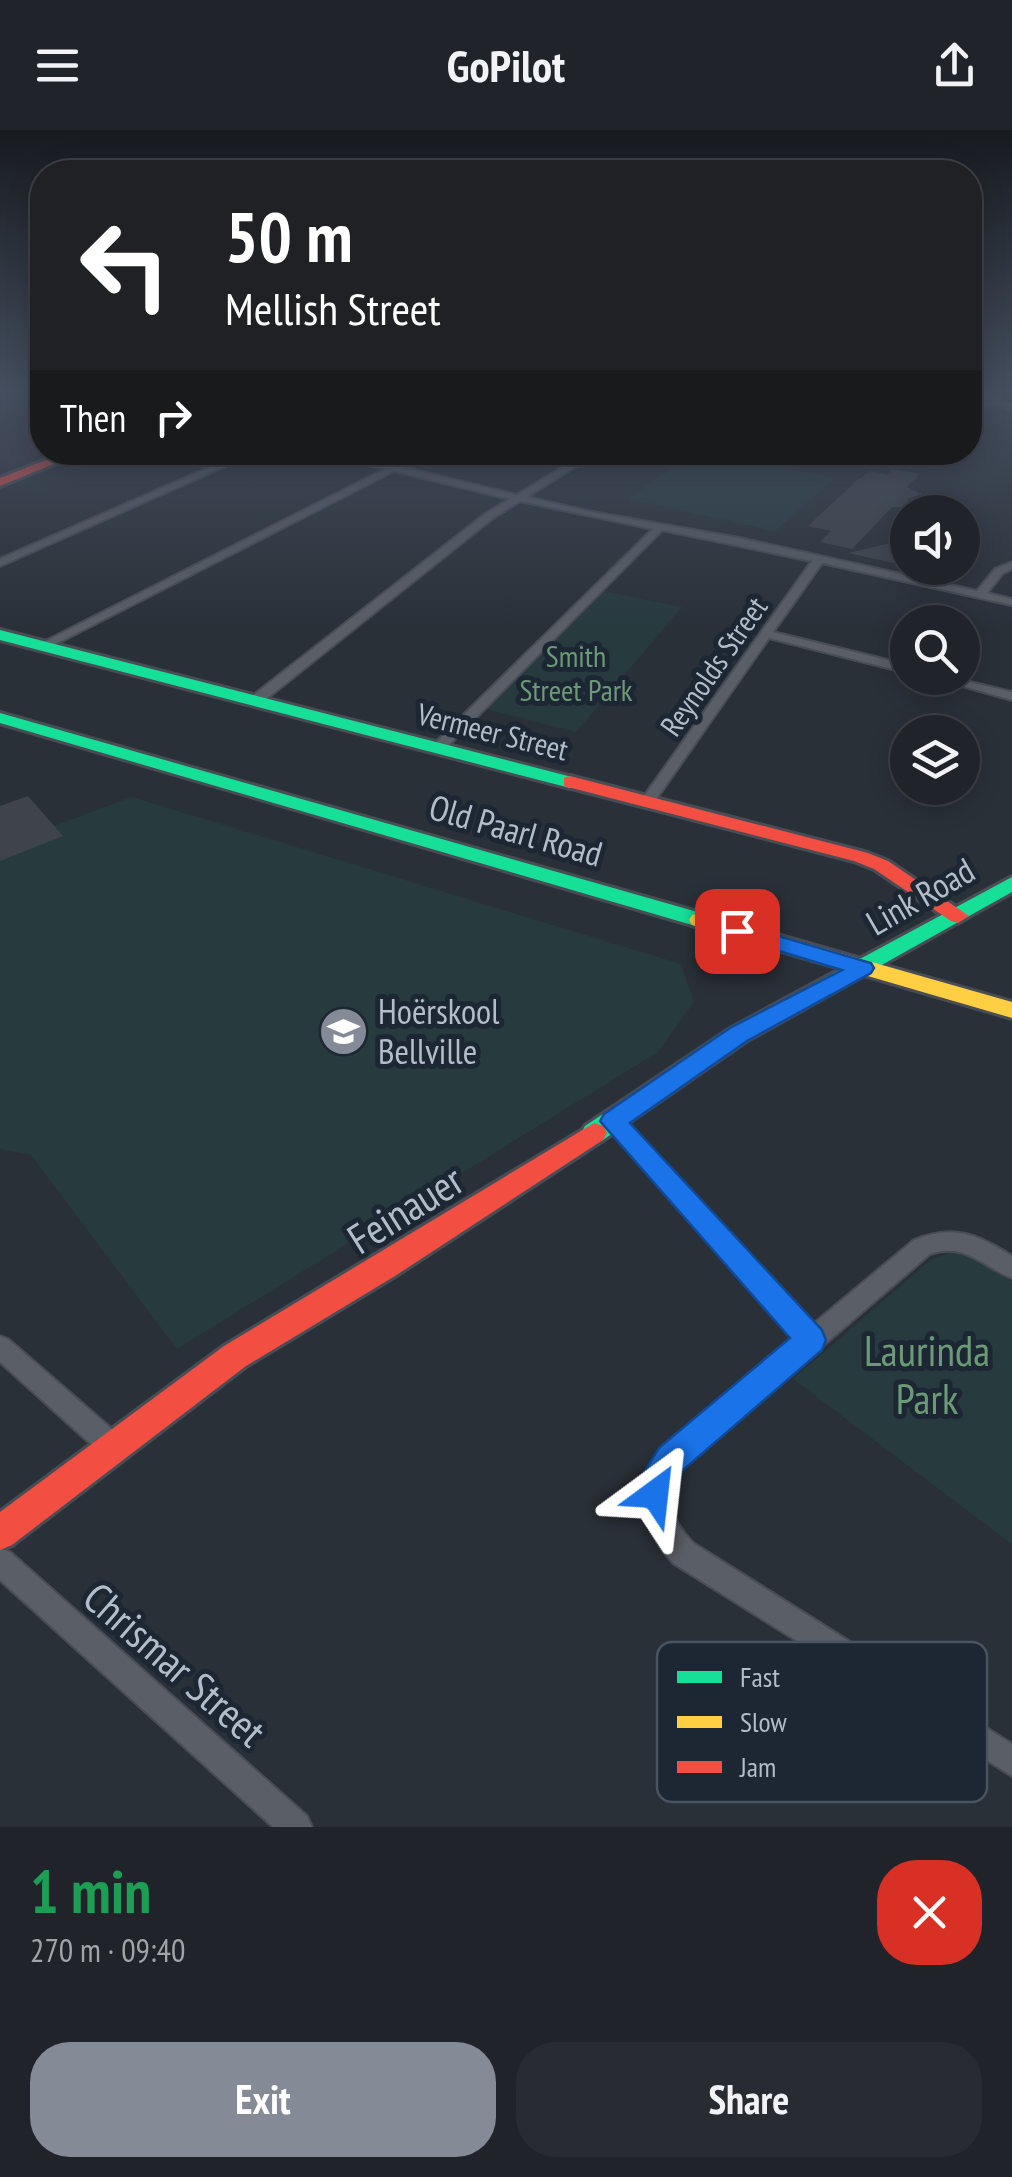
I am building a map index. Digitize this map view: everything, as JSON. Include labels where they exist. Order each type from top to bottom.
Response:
[{"type":"street","points":[[0,482],[31,470]]},
{"type":"street","points":[[0,563],[212,470]]},
{"type":"street","points":[[42,646],[389,470]]},
{"type":"street","points":[[402,470],[1012,602]]},
{"type":"street","points":[[255,701],[518,498],[564,470]]},
{"type":"street","points":[[438,748],[660,527]]},
{"type":"street","name":"Reynolds Street","points":[[648,802],[820,559]]},
{"type":"street","points":[[980,595],[999,571],[1012,566]]},
{"type":"street","points":[[766,634],[890,665]]},
{"type":"street","name":"Vermeer Street","points":[[0,635],[868,859],[958,916]]},
{"type":"street","points":[[980,688],[1012,696]]},
{"type":"street","name":"Old Paarl Road","points":[[0,718],[1012,1010]]},
{"type":"street","name":"Link Road","points":[[863,968],[1012,884]]},
{"type":"street","name":"Feinauer","points":[[0,1533],[235,1356],[384,1268],[613,1121],[738,1034],[863,968]]},
{"type":"street","points":[[613,1121],[811,1340]]},
{"type":"street","points":[[824,1642],[683,1553],[661,1525],[655,1494],[658,1480],[671,1459],[930,1243],[962,1242],[1012,1268]]},
{"type":"street","points":[[0,1347],[112,1446]]},
{"type":"street","name":"Chrismar Street","points":[[0,1562],[296,1827]]},
{"type":"street","points":[[987,1745],[1012,1761]]},
{"type":"green space","points":[[669,470],[795,470],[835,478],[775,531],[628,499]]},
{"type":"green space","name":"Smith Street Park","points":[[602,591],[682,607],[576,732],[486,709]]},
{"type":"green space","name":"Hoërskool Bellville","points":[[132,797],[681,964],[694,1002],[658,1052],[177,1349],[31,1155],[0,1149],[0,846]]},
{"type":"green space","name":"Laurinda Park","points":[[953,1252],[978,1259],[1012,1281],[1012,1544],[793,1379],[932,1259]]},
{"type":"building","points":[[892,470],[920,474],[907,487],[922,494],[890,495],[890,509],[852,549],[820,542],[831,531],[808,526],[871,471],[887,475]]},
{"type":"building","points":[[890,543],[890,562],[848,553]]},
{"type":"building","points":[[28,796],[63,836],[0,861],[0,806]]},
{"type":"traffic: fast","points":[[0,635],[570,782]]},
{"type":"traffic: fast","points":[[0,718],[700,920]]},
{"type":"traffic: fast","points":[[594,1133],[738,1035],[1012,883]]},
{"type":"traffic: slow","points":[[700,920],[1012,1010]]},
{"type":"traffic: jam","points":[[0,482],[31,470]]},
{"type":"traffic: jam","points":[[570,782],[861,857],[881,865],[958,916]]},
{"type":"traffic: jam","points":[[0,1533],[235,1356],[385,1267],[594,1133]]},
{"type":"place","name":"Hoërskool Bellville","points":[[343,1031]]},
{"type":"route","points":[[655,1494],[658,1480],[671,1459],[811,1340],[613,1121],[738,1034],[863,968],[737,931]]}]
